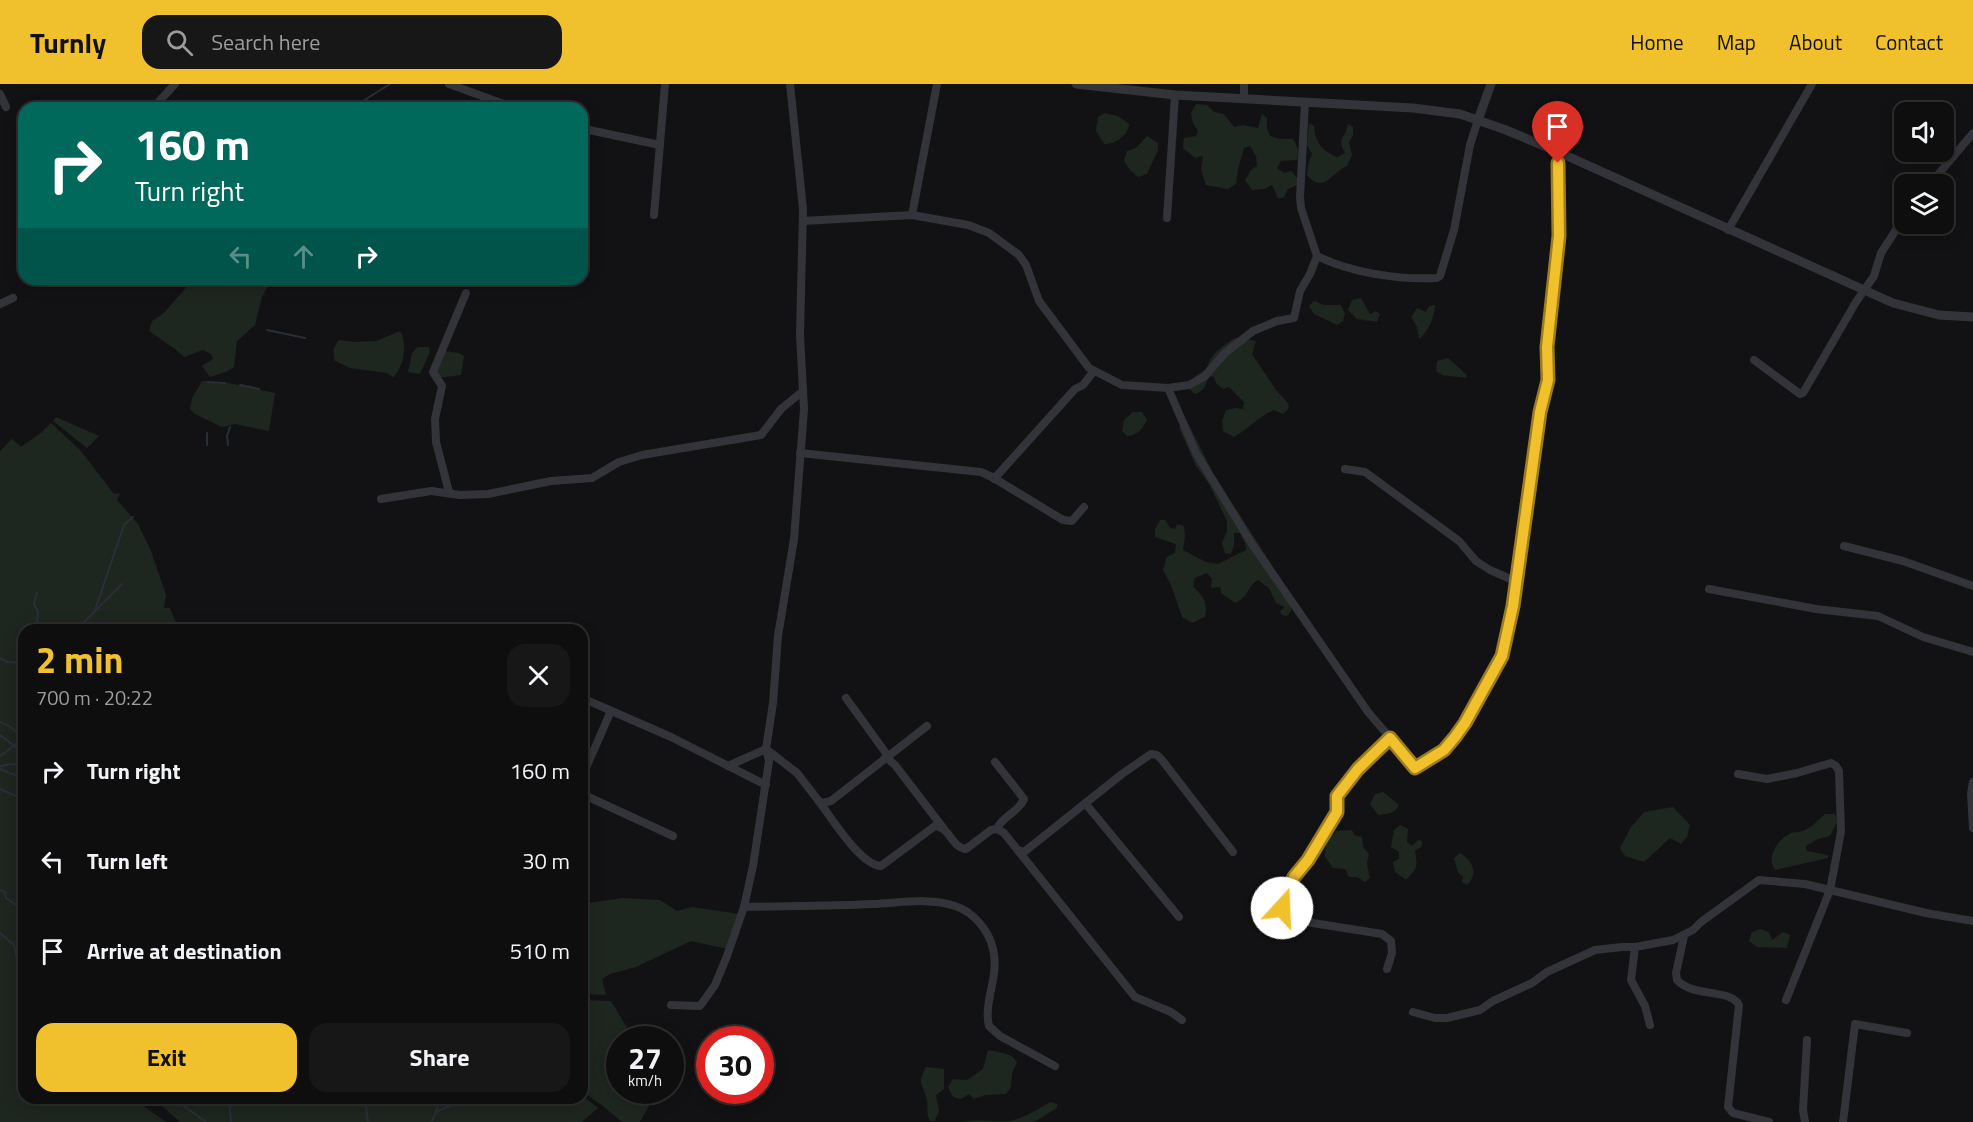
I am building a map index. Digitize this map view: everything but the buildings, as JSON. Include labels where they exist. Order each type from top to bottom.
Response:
[{"type":"street","points":[[158,102],[175,84]]},
{"type":"street","points":[[449,84],[498,102]]},
{"type":"street","points":[[654,215],[665,84]]},
{"type":"street","points":[[671,1005],[698,1007],[715,985],[722,969],[744,907],[753,866],[769,761],[766,749],[782,606],[794,539],[804,409],[800,335],[803,221],[790,84]]},
{"type":"street","points":[[912,214],[937,84]]},
{"type":"street","points":[[1076,84],[1175,95],[1413,108],[1460,114],[1556,151],[1893,303],[1939,315],[1973,317]]},
{"type":"street","points":[[1244,84],[1244,98]]},
{"type":"street","points":[[1317,256],[1334,265],[1361,271],[1437,278],[1440,276],[1454,231],[1470,145],[1491,84]]},
{"type":"street","points":[[1728,230],[1812,84]]},
{"type":"street","points":[[0,94],[6,107]]},
{"type":"street","points":[[1167,218],[1175,95]]},
{"type":"street","points":[[803,221],[912,214],[968,225],[989,233],[1019,255],[1026,265],[1039,301],[1081,359],[1094,371],[1122,385],[1168,388],[1189,385],[1204,378],[1225,353],[1253,331],[1276,321],[1294,318],[1300,291],[1317,256],[1301,208],[1300,197],[1305,102]]},
{"type":"street","points":[[588,131],[660,146]]},
{"type":"street","points":[[1939,174],[1973,133]]},
{"type":"street","points":[[1168,388],[1196,453],[1252,544],[1368,712],[1415,768],[1444,750],[1465,723],[1502,656],[1513,606],[1540,412],[1548,380],[1547,347],[1559,236],[1556,151]]},
{"type":"street","points":[[1754,360],[1800,394],[1803,393],[1856,302],[1874,276],[1881,253],[1894,233]]},
{"type":"street","points":[[449,492],[436,442],[435,419],[442,386],[433,372],[466,293]]},
{"type":"street","points":[[0,304],[13,298]]},
{"type":"street","points":[[994,479],[1094,371]]},
{"type":"street","points":[[381,499],[423,492],[449,492],[460,495],[494,493],[551,481],[592,477],[619,462],[642,455],[761,435],[781,409],[803,392]]},
{"type":"street","points":[[801,453],[981,472],[1063,520],[1072,521],[1084,507]]},
{"type":"street","points":[[1345,468],[1365,472],[1459,541],[1476,561],[1515,581]]},
{"type":"street","points":[[1844,546],[1903,561],[1973,586]]},
{"type":"street","points":[[1709,589],[1816,609],[1878,616],[1923,637],[1973,652]]},
{"type":"street","points":[[846,698],[886,758],[895,765],[955,844],[966,849],[991,830],[997,829],[1004,832],[1135,997],[1171,1012],[1182,1020]]},
{"type":"street","points":[[588,701],[671,737],[766,784]]},
{"type":"street","points":[[588,763],[611,711]]},
{"type":"street","points":[[818,800],[822,803],[831,801],[927,726]]},
{"type":"street","points":[[1387,969],[1392,953],[1391,941],[1382,934],[1294,920],[1286,915],[1282,908],[1294,877],[1308,860],[1337,812],[1337,796],[1358,769],[1390,738]]},
{"type":"street","points":[[728,766],[766,749]]},
{"type":"street","points":[[766,749],[797,773],[859,853],[874,866],[881,866],[935,826],[940,826],[945,830]]},
{"type":"street","points":[[1018,850],[1024,852],[1151,754],[1157,755],[1233,852]]},
{"type":"street","points":[[995,762],[1024,799],[1022,806],[999,823],[997,829]]},
{"type":"street","points":[[1738,774],[1767,779],[1831,763],[1838,767],[1841,832],[1830,890],[1786,1000]]},
{"type":"street","points":[[1973,782],[1971,794],[1973,828]]},
{"type":"street","points":[[588,797],[673,836]]},
{"type":"street","points":[[1085,803],[1179,917]]},
{"type":"street","points":[[1413,1012],[1435,1018],[1447,1018],[1480,1010],[1493,1001],[1532,983],[1547,972],[1595,950],[1622,946],[1635,947],[1684,936],[1759,880],[1805,884],[1926,913],[1973,921]]},
{"type":"street","points":[[744,907],[924,902],[956,906],[977,919],[993,947],[996,968],[988,1006],[989,1026],[1000,1036],[1055,1066]]},
{"type":"street","points":[[1684,936],[1676,973],[1677,980],[1693,990],[1731,997],[1739,1005],[1728,1107],[1733,1113],[1768,1122]]},
{"type":"street","points":[[1635,947],[1631,980],[1645,1006],[1650,1025]]},
{"type":"street","points":[[1843,1122],[1855,1023],[1907,1033]]},
{"type":"street","points":[[1805,1122],[1803,1110],[1807,1040]]},
{"type":"shaded area","points":[[1196,104],[1207,105],[1214,112],[1224,114],[1234,127],[1243,125],[1258,128],[1262,114],[1267,118],[1270,136],[1293,139],[1296,144],[1297,160],[1281,161],[1277,168],[1284,173],[1291,171],[1297,178],[1297,185],[1288,189],[1284,197],[1278,199],[1272,185],[1264,189],[1252,190],[1245,180],[1251,170],[1257,166],[1256,156],[1250,146],[1244,148],[1236,184],[1228,189],[1206,185],[1201,170],[1203,156],[1195,158],[1183,148],[1184,138],[1196,136],[1198,131],[1191,113]]},
{"type":"shaded area","points":[[1105,113],[1118,116],[1129,124],[1126,132],[1120,138],[1112,143],[1104,144],[1096,131],[1098,117]]},
{"type":"shaded area","points":[[1309,123],[1314,126],[1320,145],[1337,157],[1345,153],[1341,140],[1348,124],[1353,127],[1353,135],[1349,142],[1352,155],[1347,166],[1323,183],[1313,181],[1307,175],[1312,154],[1307,145]]},
{"type":"shaded area","points":[[1147,136],[1158,143],[1158,150],[1147,174],[1138,177],[1124,161],[1127,151],[1136,148]]},
{"type":"shaded area","points":[[188,285],[269,285],[262,297],[255,325],[237,341],[234,367],[210,377],[202,366],[213,359],[211,354],[203,350],[184,357],[149,331],[152,321],[164,313]]},
{"type":"shaded area","points":[[1361,298],[1370,314],[1376,311],[1380,314],[1377,322],[1357,319],[1348,310],[1352,300]]},
{"type":"shaded area","points":[[1314,301],[1324,305],[1341,305],[1345,314],[1343,321],[1337,325],[1314,314],[1309,306]]},
{"type":"shaded area","points":[[1435,305],[1430,324],[1419,339],[1417,327],[1411,317],[1417,308],[1426,312],[1429,306]]},
{"type":"shaded area","points":[[400,331],[404,342],[404,355],[400,368],[393,377],[387,373],[350,368],[335,361],[334,350],[339,340],[376,341]]},
{"type":"shaded area","points":[[1235,338],[1256,341],[1252,354],[1276,390],[1288,403],[1289,408],[1283,414],[1274,410],[1234,437],[1223,431],[1222,421],[1226,410],[1243,409],[1244,402],[1229,387],[1223,389],[1216,383],[1214,377],[1208,376],[1200,392],[1194,394],[1190,389],[1195,376],[1208,368],[1214,355]]},
{"type":"shaded area","points":[[418,347],[429,347],[430,352],[420,374],[408,372],[412,353]]},
{"type":"shaded area","points":[[444,351],[464,356],[461,375],[437,378],[434,373]]},
{"type":"shaded area","points":[[1448,358],[1467,375],[1466,378],[1442,375],[1436,371],[1437,361]]},
{"type":"shaded area","points":[[202,381],[229,383],[275,393],[269,431],[235,424],[222,427],[195,414],[190,409],[192,398]]},
{"type":"shaded area","points":[[1133,412],[1142,412],[1147,420],[1139,431],[1127,436],[1122,431],[1124,420]]},
{"type":"shaded area","points":[[56,417],[99,436],[87,448],[53,421]]},
{"type":"shaded area","points":[[1183,418],[1187,421],[1214,475],[1281,579],[1291,599],[1291,611],[1287,616],[1282,615],[1280,611],[1285,607],[1276,603],[1269,588],[1258,580],[1243,598],[1235,603],[1221,593],[1220,587],[1211,588],[1212,579],[1207,573],[1195,578],[1193,586],[1204,600],[1205,617],[1192,623],[1182,617],[1163,570],[1167,557],[1175,553],[1176,544],[1155,537],[1155,529],[1160,520],[1165,520],[1170,528],[1175,529],[1177,524],[1184,526],[1183,550],[1206,562],[1218,564],[1246,550],[1240,533],[1234,533],[1234,546],[1231,554],[1225,553],[1222,543],[1227,531],[1227,521],[1209,484],[1196,466],[1179,428]]},
{"type":"shaded area","points":[[51,423],[80,450],[114,494],[120,493],[117,500],[138,524],[151,551],[166,595],[164,608],[170,608],[177,624],[18,624],[18,1104],[140,1104],[166,1122],[0,1122],[0,451],[12,439],[21,447]]},
{"type":"shaded area","points":[[1383,792],[1399,805],[1393,812],[1378,815],[1370,804],[1375,794]]},
{"type":"shaded area","points":[[1673,807],[1690,825],[1687,837],[1681,844],[1670,838],[1644,862],[1625,856],[1620,848],[1631,827],[1644,812]]},
{"type":"shaded area","points":[[1825,814],[1835,814],[1837,822],[1830,836],[1818,839],[1806,846],[1807,851],[1828,855],[1828,858],[1775,870],[1772,855],[1780,841],[1791,833],[1807,829]]},
{"type":"shaded area","points":[[1400,825],[1408,829],[1407,842],[1412,846],[1418,840],[1422,841],[1422,846],[1415,851],[1416,867],[1406,880],[1395,872],[1393,862],[1399,859],[1399,852],[1391,847],[1394,830]]},
{"type":"shaded area","points":[[1352,830],[1354,835],[1362,837],[1363,847],[1369,854],[1367,864],[1370,878],[1365,882],[1357,877],[1349,877],[1345,869],[1333,868],[1325,857],[1326,841],[1336,831]]},
{"type":"shaded area","points":[[1460,853],[1473,868],[1473,876],[1467,885],[1462,882],[1463,877],[1458,872],[1454,858]]},
{"type":"shaded area","points":[[623,898],[660,900],[677,911],[692,907],[739,914],[728,949],[691,941],[636,967],[610,974],[602,979],[606,995],[588,994],[588,903]]},
{"type":"shaded area","points":[[1760,929],[1769,932],[1772,940],[1783,932],[1790,935],[1787,948],[1757,947],[1749,941],[1752,932]]},
{"type":"shaded area","points":[[588,1000],[611,1001],[626,1026],[606,1026],[606,1104],[650,1104],[640,1122],[622,1122],[588,1095]]},
{"type":"shaded area","points":[[988,1050],[1008,1055],[1017,1062],[1012,1073],[1011,1087],[1006,1094],[985,1095],[974,1099],[969,1094],[961,1099],[953,1097],[948,1087],[953,1079],[967,1080],[983,1069]]},
{"type":"shaded area","points":[[926,1067],[944,1069],[944,1089],[936,1095],[939,1111],[935,1121],[930,1121],[922,1084]]},
{"type":"shaded area","points":[[588,1100],[598,1108],[582,1122],[180,1122],[160,1104],[588,1104]]},
{"type":"shaded area","points":[[1050,1102],[1057,1104],[1057,1108],[1034,1122],[962,1122],[1011,1121],[1028,1115]]},
{"type":"waterway","points":[[362,102],[390,84]]},
{"type":"waterway","points":[[267,330],[305,338]]},
{"type":"waterway","points":[[207,382],[225,383]]},
{"type":"waterway","points":[[240,385],[259,389]]},
{"type":"waterway","points":[[228,445],[227,436],[230,427]]},
{"type":"waterway","points":[[207,433],[207,445]]},
{"type":"waterway","points":[[95,610],[124,525],[133,517]]},
{"type":"waterway","points":[[82,624],[122,584]]},
{"type":"waterway","points":[[37,593],[34,604],[40,624]]},
{"type":"waterway","points":[[0,658],[7,662],[18,663]]},
{"type":"waterway","points":[[0,722],[18,733]]},
{"type":"waterway","points":[[0,735],[18,749]]},
{"type":"waterway","points":[[0,756],[18,742]]},
{"type":"waterway","points":[[0,766],[18,765]]},
{"type":"waterway","points":[[0,769],[18,776]]},
{"type":"waterway","points":[[0,789],[18,797]]},
{"type":"waterway","points":[[0,890],[5,892],[6,898],[18,906]]},
{"type":"waterway","points":[[0,933],[14,945],[18,962]]},
{"type":"waterway","points":[[181,1104],[206,1122]]},
{"type":"waterway","points":[[230,1104],[231,1122]]},
{"type":"waterway","points":[[366,1104],[368,1122]]},
{"type":"waterway","points":[[432,1122],[440,1104]]},
{"type":"waterway","points":[[436,1112],[453,1104]]},
{"type":"route","points":[[1282,908],[1294,877],[1308,860],[1337,812],[1337,796],[1349,779],[1390,738],[1415,768],[1444,750],[1465,723],[1502,656],[1513,606],[1540,412],[1548,380],[1547,347],[1559,236],[1558,163]]}]
